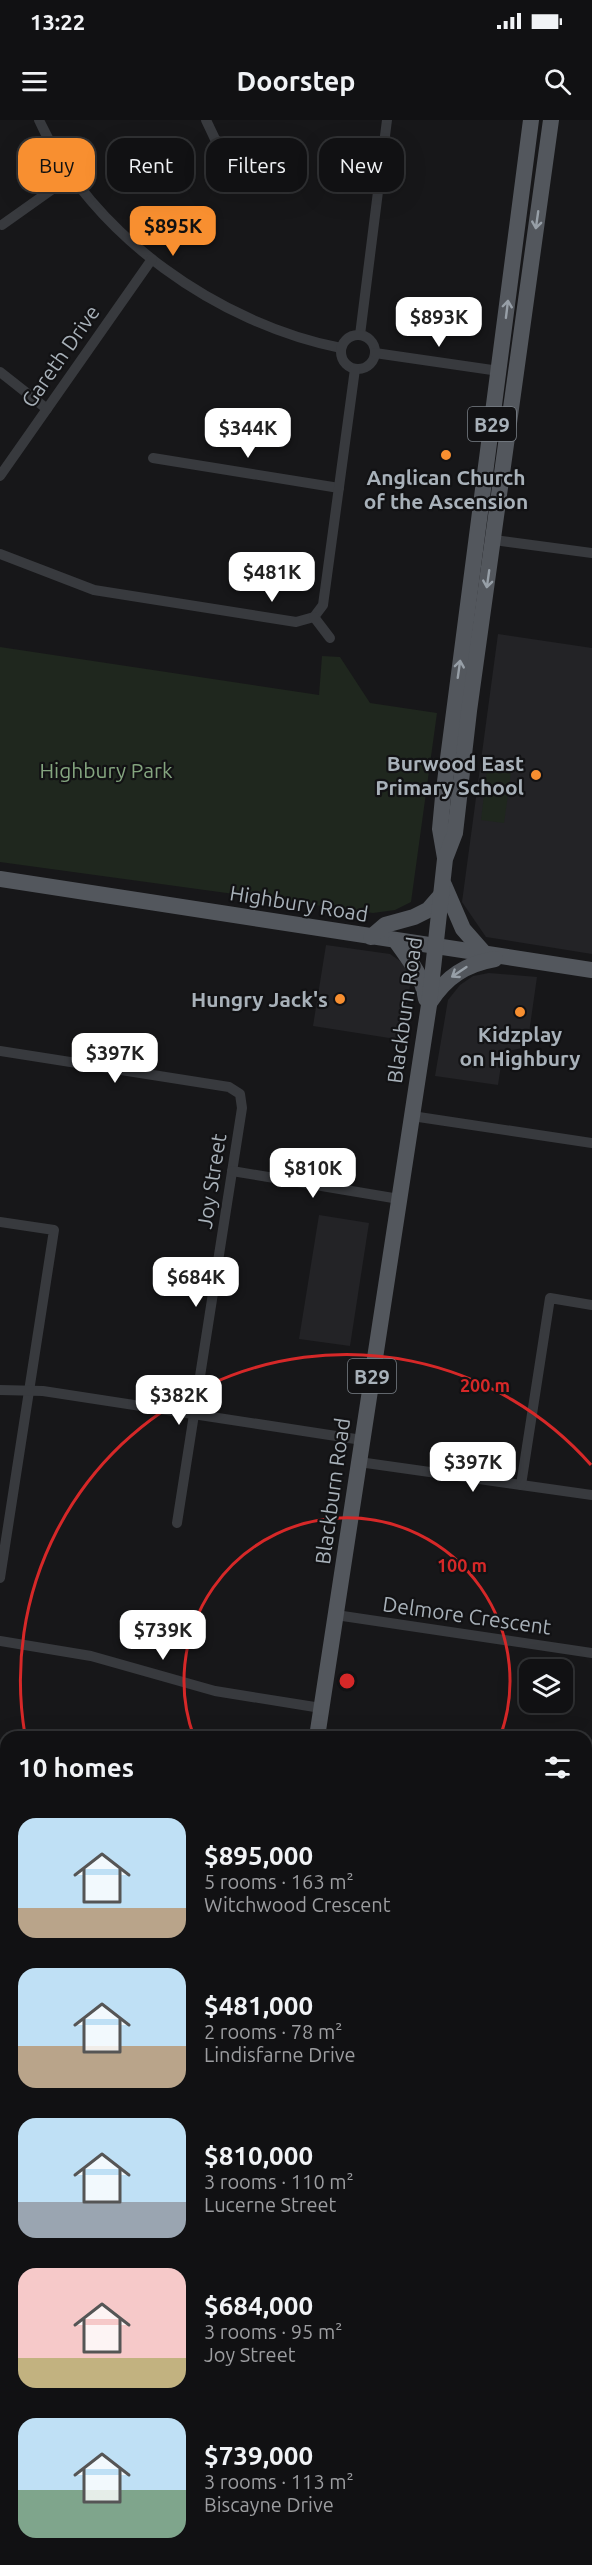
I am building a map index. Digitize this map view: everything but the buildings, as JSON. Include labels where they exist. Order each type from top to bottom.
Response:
[{"type":"main road","name":"Blackburn Road","points":[[486,539],[499,371],[531,120]]},
{"type":"main road","name":"Blackburn Road","points":[[318,1731],[428,1010],[445,859],[440,829],[443,796],[516,373],[550,120]]},
{"type":"main road","points":[[499,371],[516,373]]},
{"type":"main road","name":"Highbury Road","points":[[0,879],[502,958],[592,970]]},
{"type":"main road","points":[[371,937],[385,925],[414,917],[428,910],[442,888]]},
{"type":"main road","points":[[442,888],[463,929],[485,954]]},
{"type":"main road","points":[[396,941],[421,976],[428,1010]]},
{"type":"main road","points":[[428,1010],[437,991],[457,971],[480,962],[502,958]]},
{"type":"street","points":[[39,120],[49,138]]},
{"type":"street","points":[[206,120],[214,138]]},
{"type":"street","points":[[360,335],[387,120]]},
{"type":"street","points":[[2,225],[48,192]]},
{"type":"street","points":[[85,192],[110,220],[152,259],[202,295],[262,324],[316,343],[341,348]]},
{"type":"street","name":"Gareth Drive","points":[[0,476],[152,259]]},
{"type":"street","points":[[360,335],[368,338],[374,344],[375,353],[372,362],[365,368],[355,369],[347,365],[342,357],[341,348],[352,336],[360,335]]},
{"type":"street","points":[[375,353],[499,371]]},
{"type":"street","points":[[0,554],[94,590],[296,622],[314,618],[323,605],[355,369]]},
{"type":"street","points":[[0,372],[47,409]]},
{"type":"street","points":[[153,458],[339,488]]},
{"type":"street","points":[[486,539],[592,553]]},
{"type":"street","points":[[314,618],[330,638]]},
{"type":"street","name":"Joy Street","points":[[0,1051],[230,1087],[240,1094],[242,1108],[177,1523]]},
{"type":"street","points":[[412,1116],[592,1143]]},
{"type":"street","points":[[232,1171],[399,1199]]},
{"type":"street","points":[[0,1222],[54,1230],[0,1578]]},
{"type":"street","points":[[521,1485],[550,1299],[592,1305]]},
{"type":"street","points":[[0,1390],[43,1391],[362,1440]]},
{"type":"street","points":[[359,1462],[592,1496]]},
{"type":"street","name":"Delmore Crescent","points":[[336,1615],[592,1653]]},
{"type":"street","points":[[0,1641],[91,1656],[214,1691],[321,1708]]},
{"type":"shaded area","name":"Burwood East Primary School","points":[[498,634],[592,648],[592,954],[486,937],[462,902]]},
{"type":"shaded area","points":[[326,945],[390,954],[403,963],[411,979],[402,1040],[313,1026]]},
{"type":"shaded area","points":[[489,973],[537,977],[527,1047],[503,1052],[498,1085],[435,1076],[448,1000],[460,985],[473,976]]},
{"type":"shaded area","points":[[319,1215],[369,1223],[350,1346],[299,1339]]},
{"type":"green space","name":"Highbury Park","points":[[0,647],[319,695],[322,656],[340,657],[370,703],[437,713],[411,902],[395,910],[373,913],[0,862]]},
{"type":"green space","points":[[487,770],[511,773],[504,823],[481,820]]},
{"type":"place","name":"Anglican Church of the Ascension","points":[[446,455]]},
{"type":"place","name":"Burwood East Primary School","points":[[536,775]]},
{"type":"place","name":"Hungry Jack's","points":[[340,999]]},
{"type":"place","name":"Kidzplay on Highbury","points":[[520,1012]]}]
